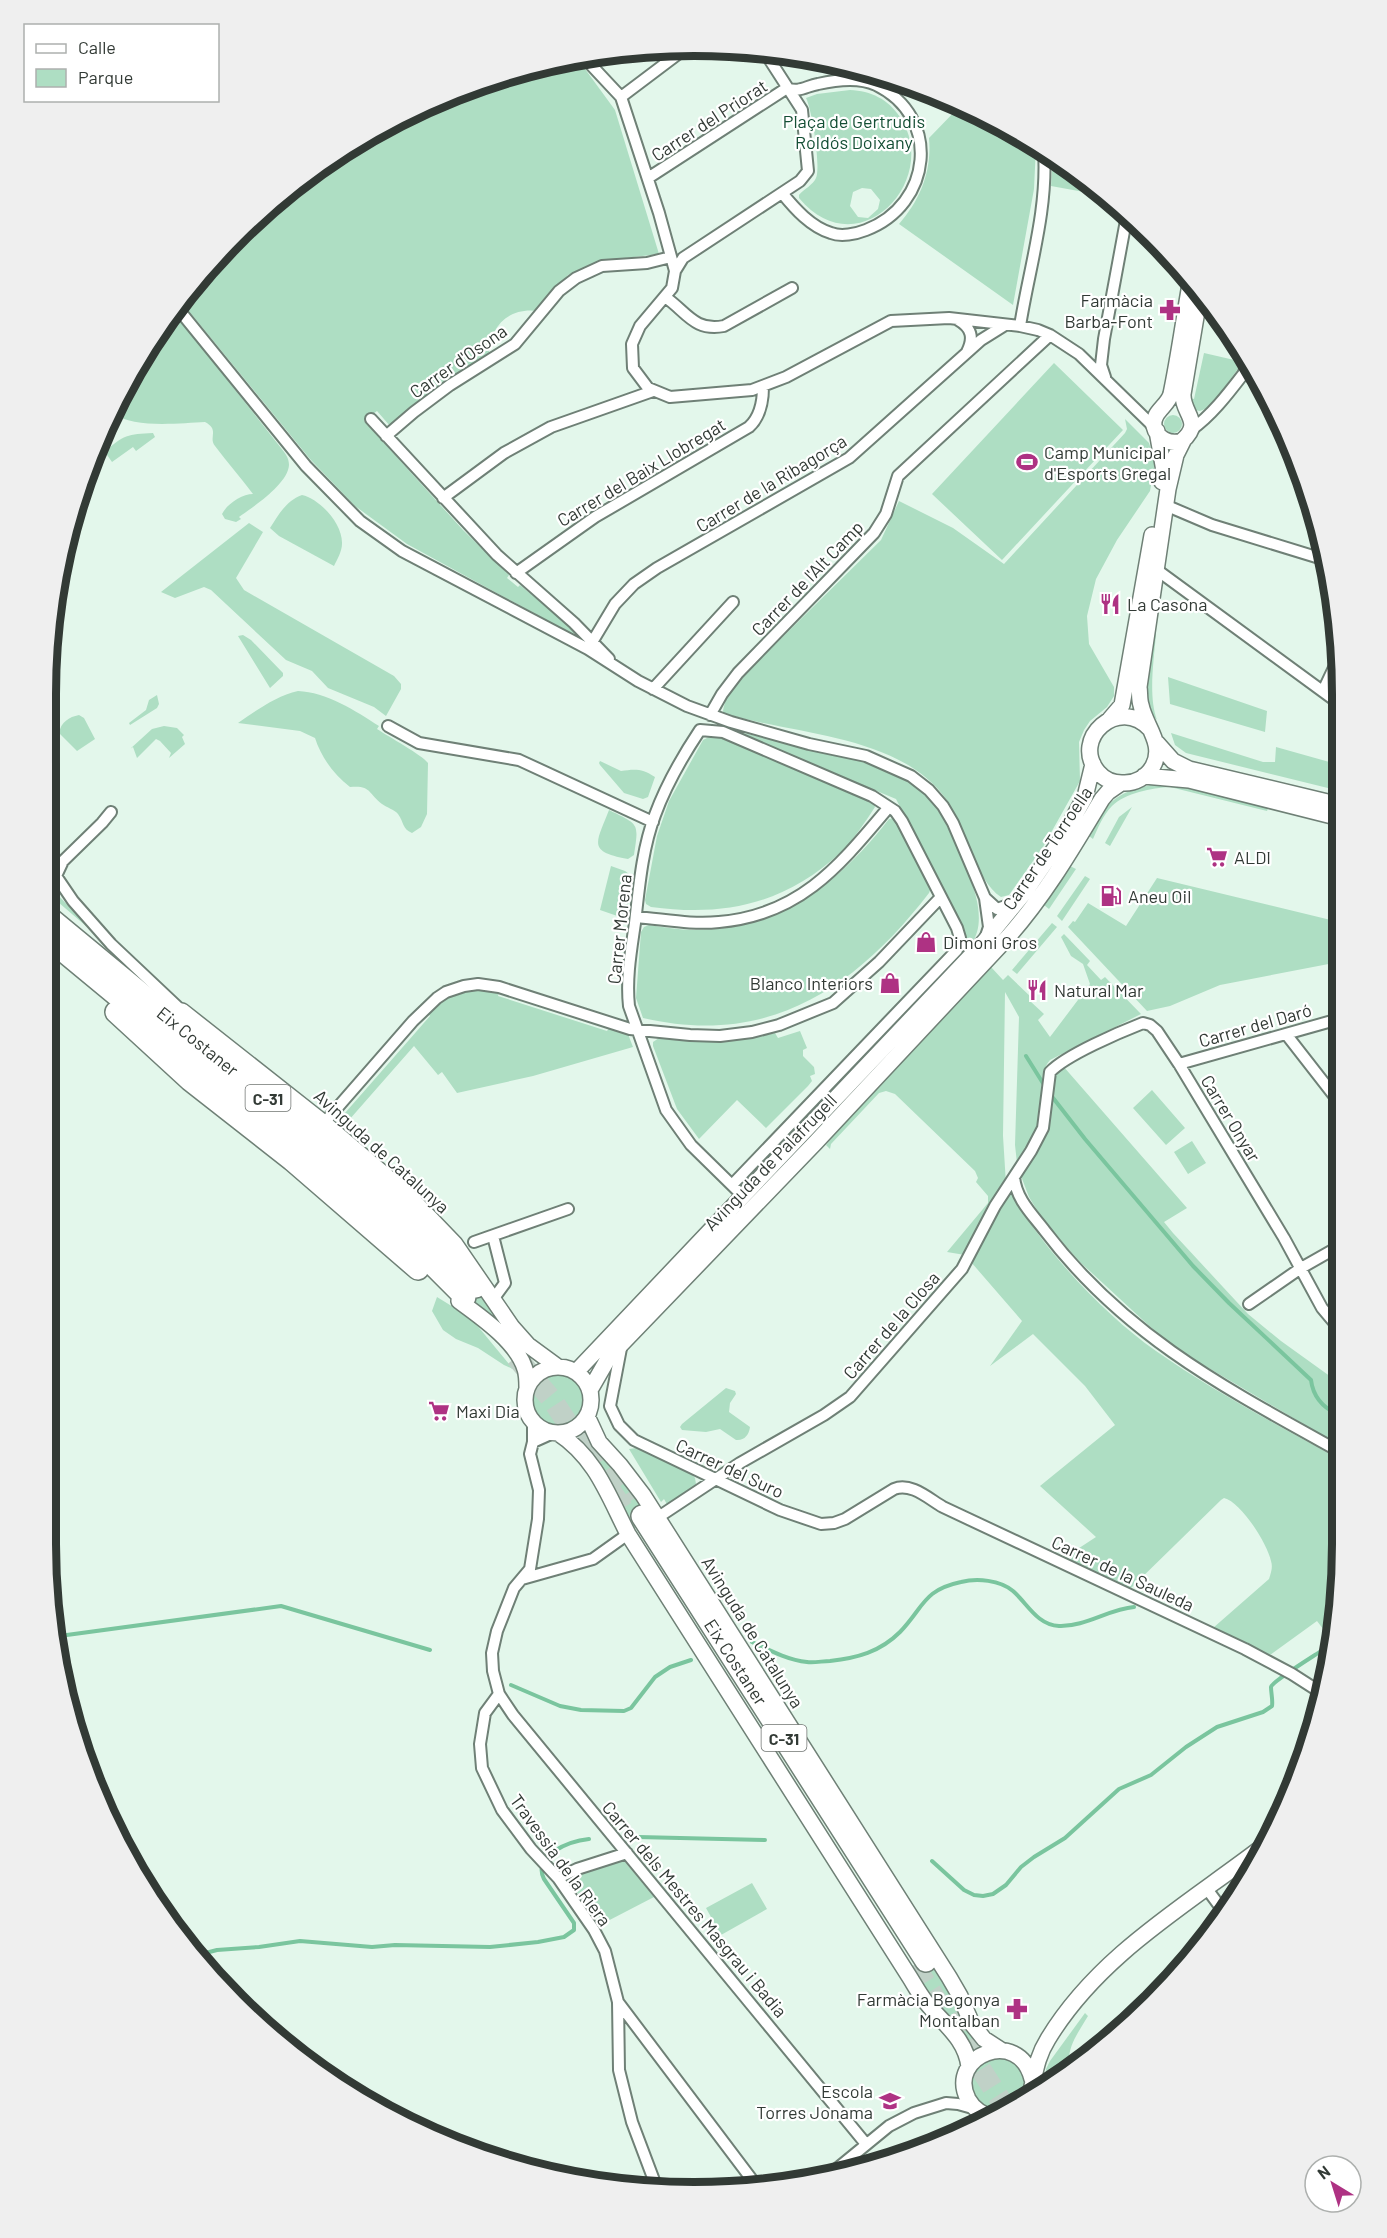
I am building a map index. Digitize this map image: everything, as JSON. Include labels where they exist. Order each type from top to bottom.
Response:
[{"type":"highway","points":[[56,911],[84,936],[182,1011]]},
{"type":"highway","name":"Eix Costaner","points":[[56,923],[392,1201],[455,1262],[473,1296]]},
{"type":"highway","name":"Eix Costaner","points":[[56,945],[350,1188],[473,1296]]},
{"type":"highway","points":[[56,958],[190,1080],[292,1160],[431,1280],[473,1296]]},
{"type":"highway","name":"Eix Costaner","points":[[641,1524],[920,1963]]},
{"type":"main road","points":[[1157,743],[1154,764],[1144,776],[1131,783],[1121,783],[1104,777],[1093,764],[1090,752],[1091,741],[1096,730],[1122,705],[1164,471],[1158,420],[1170,398],[1189,292]]},
{"type":"main road","points":[[1198,303],[1183,394],[1183,400],[1191,417],[1188,434],[1172,471],[1165,505],[1139,687],[1140,704],[1157,743],[1173,761],[1188,769],[1332,803]]},
{"type":"main road","points":[[1158,420],[1177,405],[1188,412]]},
{"type":"main road","points":[[1158,420],[1163,440],[1171,443],[1178,442],[1188,434]]},
{"type":"main road","points":[[1110,719],[1121,716],[1133,717],[1150,729]]},
{"type":"main road","name":"Carrer de Torroella","points":[[984,942],[1025,892],[1062,838],[1085,796],[1093,764]]},
{"type":"main road","points":[[1144,776],[1190,780],[1332,816]]},
{"type":"main road","name":"Carrer de Torroella","points":[[983,964],[1029,914],[1058,873],[1102,799],[1121,783]]},
{"type":"main road","name":"Avinguda de Palafrugell","points":[[576,1372],[984,942]]},
{"type":"main road","name":"Avinguda de Palafrugell","points":[[590,1390],[609,1357],[983,964]]},
{"type":"main road","name":"Avinguda de Catalunya","points":[[182,1011],[324,1123],[406,1193],[455,1244],[482,1318],[513,1349],[524,1366],[527,1388]]},
{"type":"main road","name":"Avinguda de Catalunya","points":[[473,1296],[512,1327],[528,1345],[558,1366]]},
{"type":"main road","points":[[558,1366],[576,1372],[584,1379],[590,1390],[591,1401],[587,1416],[572,1430],[556,1433],[542,1429],[533,1422],[526,1410],[527,1388],[537,1374],[546,1369],[558,1366]]},
{"type":"main road","name":"Avinguda de Catalunya","points":[[587,1416],[599,1442],[629,1476],[641,1524],[925,2001],[948,2026],[968,2054],[966,2092],[969,2102],[976,2110]]},
{"type":"main road","name":"Avinguda de Catalunya","points":[[556,1433],[576,1444],[609,1494],[641,1524],[949,1977],[972,2024],[984,2039],[1025,2062],[1032,2079]]},
{"type":"main road","points":[[1031,2085],[1047,2040],[1082,1991],[1102,1970],[1250,1856]]},
{"type":"main road","points":[[967,2072],[982,2054],[1029,2048],[1047,2040]]},
{"type":"main road","points":[[976,2110],[983,2113]]},
{"type":"street","points":[[621,97],[675,56]]},
{"type":"street","points":[[675,271],[683,258],[782,193],[804,177],[808,171],[802,110],[770,60]]},
{"type":"street","points":[[592,66],[621,97],[675,271],[674,282],[665,297],[640,326],[632,344],[633,368],[640,380],[653,391],[670,397],[681,397],[730,393],[763,387],[891,321],[928,318],[955,319],[1020,326],[1050,335],[1078,354],[1135,408],[1158,420]]},
{"type":"street","points":[[782,193],[803,215],[818,227],[832,234],[860,232],[880,224],[897,212],[916,183],[922,156],[916,130],[906,111],[893,97],[875,85],[854,80],[815,84],[801,90],[787,88]]},
{"type":"street","name":"Carrer del Priorat","points":[[648,178],[787,88]]},
{"type":"street","points":[[1020,326],[1043,198],[1044,161]]},
{"type":"street","points":[[1107,381],[1101,364],[1125,224]]},
{"type":"street","name":"Carrer d'Osona","points":[[386,436],[441,392],[515,344],[559,291],[576,278],[602,266],[647,263],[671,257]]},
{"type":"street","points":[[665,297],[703,327],[716,327],[723,326],[792,288]]},
{"type":"street","points":[[181,313],[306,466],[360,521],[402,550],[590,645]]},
{"type":"street","points":[[955,319],[969,328],[972,334],[964,355]]},
{"type":"street","name":"Carrer de la Ribagorça","points":[[590,645],[615,604],[633,584],[849,458],[988,334],[1005,325]]},
{"type":"street","name":"Carrer de l'Alt Camp","points":[[710,716],[722,694],[738,673],[874,533],[886,514],[898,476],[1050,335]]},
{"type":"street","points":[[1078,354],[1096,350],[1104,339]]},
{"type":"street","points":[[1188,434],[1201,423],[1245,372]]},
{"type":"street","name":"Carrer del Baix Llobregat","points":[[516,573],[596,517],[749,427],[758,416],[763,387]]},
{"type":"street","points":[[443,498],[504,453],[551,427],[653,391]]},
{"type":"street","points":[[371,419],[516,573],[590,645],[638,681],[710,716],[809,744],[866,756],[911,776],[929,790],[943,806],[953,823],[985,898],[989,927],[984,942]]},
{"type":"street","points":[[1165,505],[1212,525],[1316,557]]},
{"type":"street","points":[[1157,570],[1332,698]]},
{"type":"street","points":[[653,689],[733,602]]},
{"type":"street","points":[[1323,691],[1331,674]]},
{"type":"street","points":[[388,726],[419,743],[519,760],[653,822]]},
{"type":"street","name":"Carrer Morena","points":[[732,1185],[691,1145],[666,1110],[629,1006],[627,992],[642,870],[653,822],[675,769],[699,730],[723,732],[872,796],[889,807]]},
{"type":"street","points":[[324,1123],[429,1004],[456,988],[478,984],[490,985],[630,1029],[720,1036],[752,1032],[805,1015],[833,1003],[857,983],[941,897],[902,821],[889,807],[846,858],[822,881],[768,911],[719,922],[636,917]]},
{"type":"street","points":[[56,866],[111,812]]},
{"type":"street","points":[[63,861],[56,876],[73,901],[111,944],[182,1011]]},
{"type":"street","points":[[985,898],[997,909],[1004,908],[1012,905],[1025,892]]},
{"type":"street","name":"Avinguda de Palafrugell","points":[[743,1196],[732,1185],[957,950],[960,938],[941,897]]},
{"type":"street","points":[[940,968],[962,965]]},
{"type":"street","name":"Carrer del Daró","points":[[1179,1064],[1332,1021]]},
{"type":"street","name":"Carrer Onyar","points":[[1050,1071],[1069,1058],[1143,1023],[1157,1031],[1301,1268],[1322,1308],[1332,1320]]},
{"type":"street","points":[[1286,1034],[1332,1093]]},
{"type":"street","name":"Carrer de la Closa","points":[[521,1580],[593,1558],[641,1524],[834,1409],[850,1396],[962,1269],[1043,1128],[1050,1071]]},
{"type":"street","points":[[1014,1177],[1022,1200],[1057,1247],[1098,1292],[1142,1330],[1190,1365],[1332,1447]]},
{"type":"street","points":[[474,1242],[568,1209]]},
{"type":"street","points":[[473,1296],[505,1283],[493,1236]]},
{"type":"street","points":[[1249,1304],[1301,1268],[1332,1250]]},
{"type":"street","name":"Carrer del Suro","points":[[622,1343],[610,1406],[619,1425],[634,1440],[713,1480],[780,1510],[821,1524],[845,1519],[894,1489],[902,1486],[910,1488]]},
{"type":"street","points":[[499,1695],[492,1662],[497,1631],[514,1588],[530,1569],[538,1519],[539,1490],[530,1454],[533,1442],[533,1422]]},
{"type":"street","points":[[533,1442],[556,1433]]},
{"type":"street","name":"Carrer de la Sauleda","points":[[910,1488],[943,1507],[1245,1649],[1315,1689]]},
{"type":"street","name":"Carrer dels Mestres Masgrau i Badia","points":[[499,1695],[513,1715],[866,2144]]},
{"type":"street","name":"Travessia de la Riera","points":[[499,1695],[485,1713],[479,1755],[482,1768],[502,1810],[548,1869],[558,1878],[594,1930],[605,1951],[618,2002],[619,2070],[632,2122],[654,2181]]},
{"type":"street","points":[[558,1878],[577,1869],[627,1853]]},
{"type":"street","points":[[1207,1889],[1219,1906]]},
{"type":"street","points":[[618,2002],[752,2179]]},
{"type":"street","points":[[618,2029],[637,2027]]},
{"type":"street","points":[[841,2165],[890,2126],[914,2113],[946,2103],[955,2096],[967,2072]]},
{"type":"street","points":[[946,2103],[976,2110]]},
{"type":"green space","points":[[583,66],[615,110],[659,254],[600,261],[568,275],[538,311],[518,312],[502,321],[492,336],[489,356],[438,388],[390,426],[377,411],[364,421],[463,530],[509,575],[507,578],[518,587],[520,585],[575,631],[574,635],[407,544],[355,506],[310,459],[186,307],[242,242],[273,214],[305,187],[375,141],[411,121],[488,89],[528,77]]},
{"type":"green space","name":"Plaça de Gertrudis Roldós Doixany","points":[[850,90],[878,97],[890,105],[900,117],[910,141],[910,166],[902,189],[887,208],[868,220],[846,224],[822,217],[799,198],[799,195],[816,178],[815,138],[806,98],[817,94]],"holes":[[[862,188],[871,189],[880,200],[878,209],[868,218],[858,217],[850,206],[853,192]]]},
{"type":"green space","points":[[955,111],[1036,155],[1034,189],[1013,305],[899,224],[913,205],[927,173],[929,138]]},
{"type":"green space","points":[[1052,166],[1089,193],[1051,186]]},
{"type":"green space","points":[[178,318],[287,456],[289,465],[287,472],[283,480],[269,494],[239,517],[241,519],[236,522],[225,519],[222,514],[227,507],[235,500],[253,494],[213,443],[213,431],[209,425],[205,422],[144,423],[119,416],[141,374]]},
{"type":"green space","points":[[1204,353],[1238,361],[1241,365],[1210,407],[1200,411],[1194,410],[1189,398],[1194,399]]},
{"type":"green space","name":"Camp Municipal d'Esports Gregal","points":[[1054,363],[1123,430],[1002,560],[932,494]]},
{"type":"green space","points":[[1173,415],[1179,418],[1182,424],[1179,430],[1173,433],[1167,430],[1164,424],[1167,418]]},
{"type":"green space","points":[[1125,419],[1149,443],[1155,463],[1150,491],[1117,540],[1096,579],[1087,616],[1089,644],[1114,687],[1114,696],[1107,707],[1090,721],[1084,730],[1079,742],[1080,781],[1043,847],[1009,895],[1001,897],[984,878],[946,799],[926,778],[901,761],[874,749],[843,740],[723,713],[728,696],[747,672],[881,540],[899,501],[953,528],[1004,564],[1125,433],[1127,429]]},
{"type":"green space","points":[[153,433],[155,437],[136,451],[133,447],[112,462],[105,452],[126,436]]},
{"type":"green space","points":[[302,495],[323,507],[339,528],[342,547],[334,566],[279,536],[270,528],[287,504]]},
{"type":"green space","points":[[249,523],[263,532],[236,578],[244,590],[394,676],[401,684],[401,689],[386,716],[374,707],[328,688],[312,671],[286,660],[211,590],[204,587],[175,598],[161,592]]},
{"type":"green space","points":[[1154,630],[1156,634],[1152,689],[1157,720],[1148,708],[1145,690],[1146,669]]},
{"type":"green space","points":[[243,635],[251,640],[283,673],[283,676],[270,688],[238,636]]},
{"type":"green space","points":[[1168,677],[1267,711],[1265,732],[1170,704]]},
{"type":"green space","points":[[298,691],[319,695],[351,709],[379,726],[377,729],[428,763],[427,814],[421,827],[412,833],[405,827],[396,812],[382,804],[369,791],[362,787],[350,787],[344,782],[324,759],[315,738],[300,731],[238,723],[274,700]]},
{"type":"green space","points":[[157,695],[159,704],[157,708],[130,725],[129,723],[146,710],[149,700]]},
{"type":"green space","points":[[79,715],[84,718],[95,739],[77,751],[59,733],[66,721]]},
{"type":"green space","points":[[164,726],[177,728],[184,735],[182,737],[185,744],[169,758],[171,753],[156,739],[137,758],[133,747],[130,749],[152,729]]},
{"type":"green space","points":[[730,730],[875,764],[916,785],[940,814],[972,884],[979,920],[975,938],[970,945],[896,799]]},
{"type":"green space","points":[[1171,733],[1263,762],[1275,762],[1276,747],[1332,763],[1332,789],[1186,753],[1175,745]]},
{"type":"green space","points":[[713,735],[873,800],[875,807],[842,851],[799,884],[776,895],[729,908],[678,910],[651,907],[646,904],[645,900],[657,836],[669,801],[703,740]]},
{"type":"green space","points":[[600,761],[621,771],[638,770],[655,777],[648,797],[643,799],[624,793],[600,765]]},
{"type":"green space","points":[[1163,782],[1269,806],[1267,811],[1170,787],[1155,789],[1139,792],[1117,801],[1106,813],[1093,839],[1089,836],[1103,811],[1117,797]]},
{"type":"green space","points":[[1132,807],[1110,846],[1105,843],[1119,817]]},
{"type":"green space","points":[[609,810],[635,826],[634,855],[628,859],[606,853],[598,844],[598,838]]},
{"type":"green space","points":[[894,818],[931,888],[901,927],[871,957],[839,982],[805,1002],[769,1017],[730,1024],[688,1025],[643,1018],[636,998],[641,932],[644,927],[649,925],[694,930],[725,928],[754,922],[780,912],[828,882],[850,863],[889,819]]},
{"type":"green space","points":[[611,866],[632,876],[626,919],[600,910]]},
{"type":"green space","points":[[1070,866],[1076,869],[1049,909],[1044,905]]},
{"type":"green space","points":[[1085,876],[1090,879],[1062,921],[1057,916]]},
{"type":"green space","points":[[1157,878],[1332,920],[1332,963],[1220,985],[1170,1006],[1147,1011],[1068,927],[1073,921],[1075,922],[1088,903],[1126,926]]},
{"type":"green space","points":[[56,893],[87,925],[56,900]]},
{"type":"green space","points":[[1052,923],[1057,927],[1017,974],[1012,970]]},
{"type":"green space","points":[[1064,934],[1090,961],[1087,965],[1101,980],[1105,977],[1141,1014],[1050,1060],[1043,1073],[1038,1126],[1017,1163],[1015,1145],[1019,1017],[1005,992],[1003,1136],[1006,1184],[965,1255],[947,1252],[988,1203],[988,1196],[976,1182],[978,1178],[975,1171],[895,1094],[886,1091],[879,1093],[831,1144],[830,1149],[826,1145],[841,1126],[991,967],[1003,980],[1008,975],[1032,998],[1030,1001],[1044,1014],[1038,1020],[1050,1037],[1090,984],[1083,964],[1071,956],[1061,937]]},
{"type":"green space","points":[[934,980],[936,982],[752,1177],[749,1177],[748,1175]]},
{"type":"green space","points":[[482,989],[499,992],[498,996],[607,1031],[609,1028],[628,1034],[633,1047],[533,1076],[457,1093],[442,1072],[438,1075],[414,1046],[342,1128],[338,1125],[338,1121],[430,1016],[428,1013],[452,996]]},
{"type":"green space","points":[[800,1031],[807,1048],[803,1050],[803,1056],[814,1067],[815,1074],[810,1076],[812,1081],[808,1086],[766,1128],[737,1100],[699,1139],[677,1109],[653,1042],[659,1038],[703,1042],[732,1041],[775,1033],[778,1038]]},
{"type":"green space","points":[[1063,1066],[1187,1208],[1164,1222],[1173,1233],[1248,1314],[1332,1378],[1332,1441],[1195,1360],[1158,1334],[1080,1262],[1043,1220],[1029,1197],[1021,1176],[1047,1130],[1054,1072]]},
{"type":"green space","points":[[1152,1090],[1185,1128],[1166,1145],[1133,1108]]},
{"type":"green space","points":[[1192,1141],[1206,1163],[1188,1174],[1174,1152]]},
{"type":"green space","points":[[1011,1193],[1057,1258],[1095,1300],[1136,1336],[1178,1366],[1222,1393],[1332,1455],[1332,1544],[1325,1632],[1317,1621],[1270,1655],[1213,1628],[1269,1579],[1272,1568],[1269,1553],[1259,1534],[1238,1507],[1224,1498],[1130,1589],[1071,1560],[1070,1554],[1096,1537],[1040,1486],[1115,1425],[1085,1386],[1033,1334],[990,1366],[1022,1321],[971,1262],[1006,1197]]},
{"type":"green space","points":[[481,1286],[532,1355],[526,1360],[464,1301]]},
{"type":"green space","points":[[437,1297],[471,1318],[513,1369],[443,1330],[432,1311]]},
{"type":"green space","points":[[553,1373],[563,1373],[573,1377],[581,1385],[585,1400],[581,1415],[573,1423],[563,1427],[553,1427],[543,1423],[535,1415],[531,1405],[531,1395],[535,1385],[543,1377]]},
{"type":"green space","points":[[726,1388],[735,1391],[736,1394],[730,1403],[729,1412],[750,1427],[746,1437],[736,1440],[720,1429],[706,1432],[682,1430],[680,1427],[682,1424]]},
{"type":"green space","points":[[592,1440],[620,1472],[647,1514],[628,1526],[606,1475],[585,1444]]},
{"type":"green space","points":[[636,1448],[691,1473],[696,1484],[668,1506],[664,1499],[661,1502],[629,1449]]},
{"type":"green space","points":[[625,1862],[654,1897],[600,1925],[574,1888],[571,1876]]},
{"type":"green space","points":[[752,1883],[767,1909],[721,1935],[706,1908]]},
{"type":"green space","points":[[929,1957],[943,1977],[974,2038],[967,2043],[940,2011],[911,1969]]},
{"type":"green space","points":[[1085,2013],[1088,2016],[1071,2048],[1069,2060],[1046,2076],[1050,2061]]},
{"type":"green space","points":[[998,2057],[1008,2059],[1017,2065],[1024,2079],[1024,2090],[990,2109],[976,2099],[971,2084],[973,2074],[979,2065],[988,2059]]},
{"type":"waterway","points":[[1026,1056],[1046,1088]]},
{"type":"waterway","points":[[1050,1094],[1085,1139],[1193,1266],[1311,1380],[1319,1400],[1332,1411]]},
{"type":"waterway","points":[[752,1642],[786,1657],[807,1662],[859,1656],[892,1639],[931,1595],[948,1585],[967,1581],[988,1581],[1008,1587],[1038,1618],[1051,1625],[1069,1626],[1134,1607]]},
{"type":"waterway","points":[[62,1636],[281,1606],[430,1650]]},
{"type":"waterway","points":[[932,1861],[964,1890],[974,1895],[993,1894],[1006,1885],[1021,1867],[1065,1838],[1119,1789],[1151,1775],[1186,1747],[1217,1727],[1263,1712],[1272,1706],[1271,1687],[1322,1650]]},
{"type":"waterway","points":[[511,1685],[560,1706],[581,1710],[624,1711],[631,1708],[655,1677],[670,1667],[691,1660]]},
{"type":"waterway","points":[[638,1837],[765,1840]]},
{"type":"waterway","points":[[204,1953],[300,1941],[372,1947],[395,1945],[490,1947],[564,1937],[574,1930],[574,1923],[544,1879],[543,1863],[548,1856],[563,1846],[589,1839]]},
{"type":"tunnel","points":[[516,1357],[553,1401],[593,1462]]},
{"type":"tunnel","points":[[594,1441],[632,1500]]},
{"type":"tunnel","points":[[611,1491],[635,1527]]},
{"type":"tunnel","points":[[914,1965],[1002,2102]]},
{"type":"place","name":"Farmàcia Barba-Font","points":[[1170,310]]},
{"type":"place","name":"Camp Municipal d'Esports Gregal","points":[[1027,462]]},
{"type":"place","name":"La Casona","points":[[1110,604]]},
{"type":"place","name":"ALDI","points":[[1217,857]]},
{"type":"place","name":"Aneu Oil","points":[[1111,896]]},
{"type":"place","name":"Dimoni Gros","points":[[926,942]]},
{"type":"place","name":"Blanco Interiors","points":[[890,983]]},
{"type":"place","name":"Natural Mar","points":[[1037,990]]},
{"type":"place","name":"Maxi Dia","points":[[439,1411]]},
{"type":"place","name":"Farmàcia Begonya Montalban","points":[[1017,2009]]},
{"type":"place","name":"Escola Torres Jonama","points":[[890,2101]]}]
